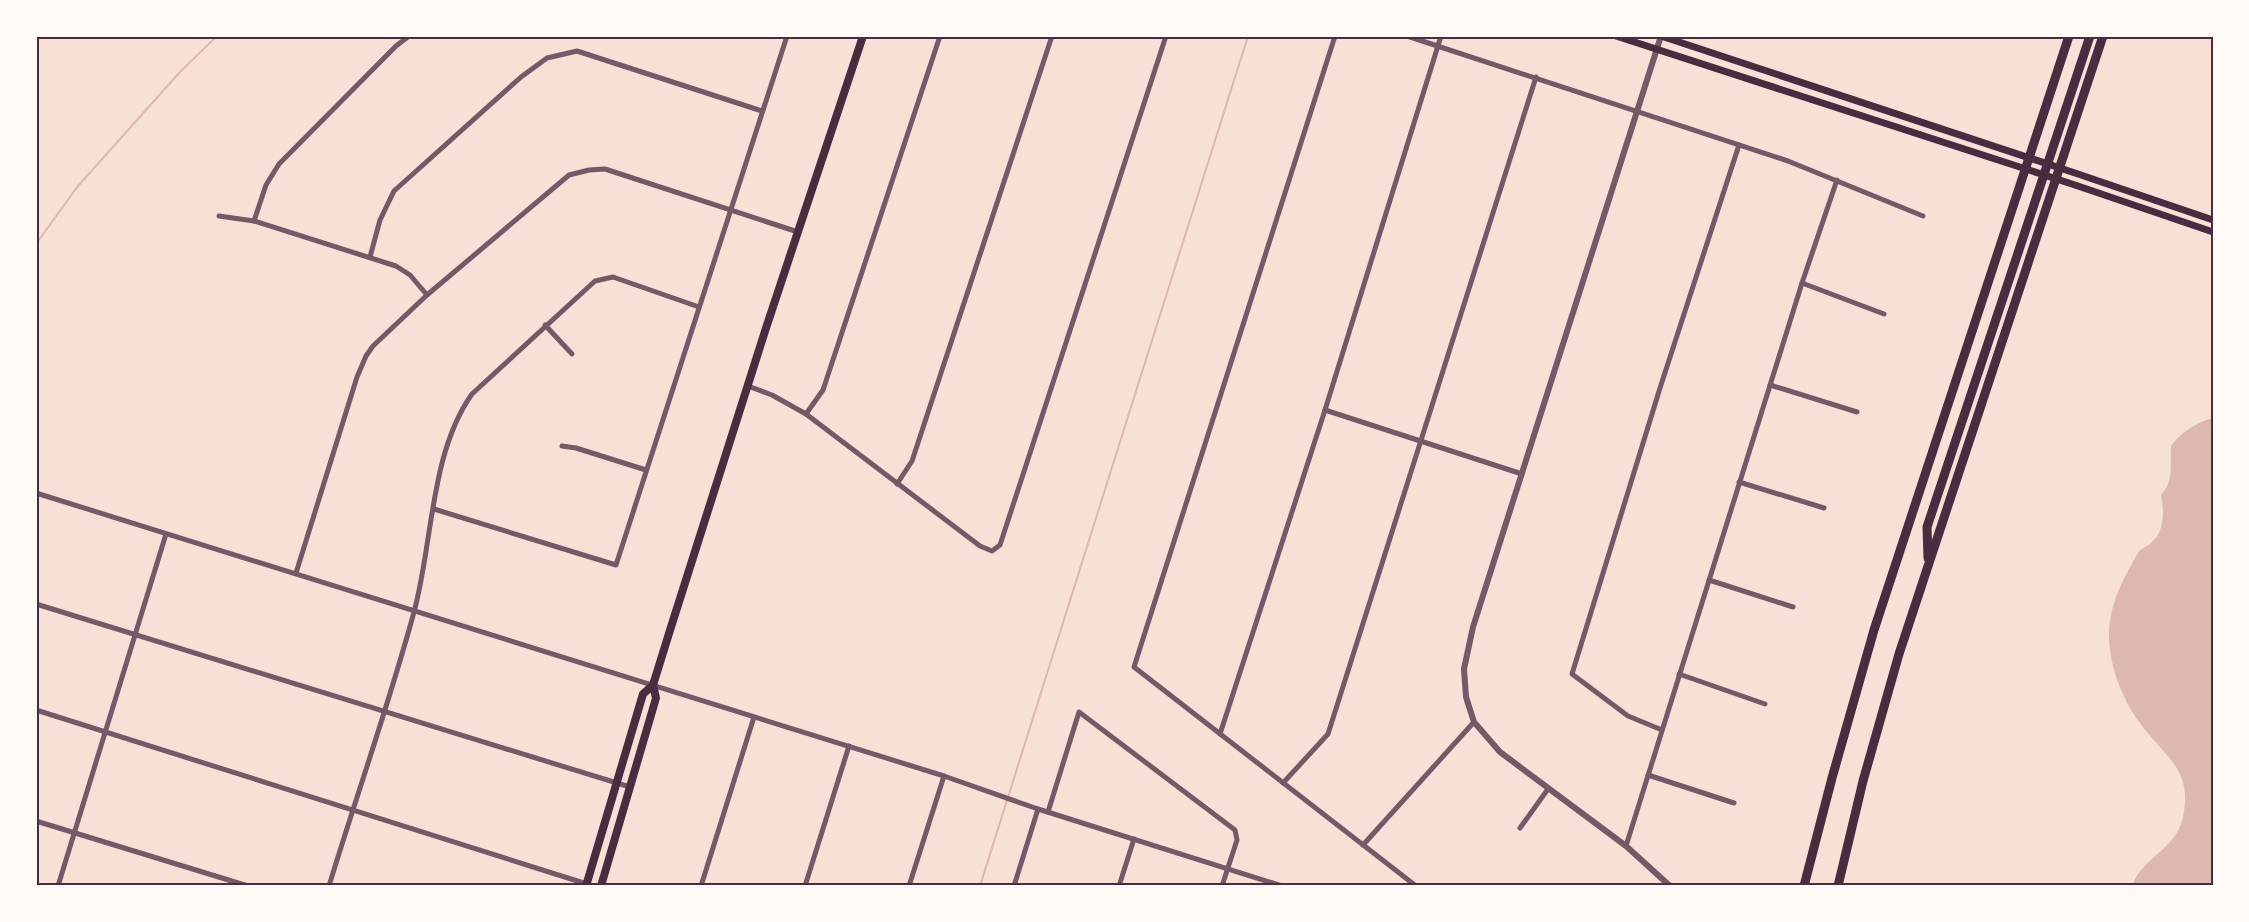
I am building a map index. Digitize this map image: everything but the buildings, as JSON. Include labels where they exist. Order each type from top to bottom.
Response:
[{"type":"highway","points":[[1804,886],[1874,630],[2069,36]]},
{"type":"highway","points":[[1928,567],[1927,527],[2090,36]]},
{"type":"highway","points":[[1838,886],[1863,781],[1899,654],[2103,36]]},
{"type":"main road","points":[[586,885],[643,694],[653,685],[863,36]]},
{"type":"main road","points":[[1616,36],[2213,232]]},
{"type":"main road","points":[[1661,36],[2213,220]]},
{"type":"main road","points":[[601,886],[656,698],[653,685]]},
{"type":"street","points":[[254,221],[266,185],[279,164],[396,45],[409,36]]},
{"type":"street","points":[[434,509],[616,565],[787,36]]},
{"type":"street","points":[[806,414],[823,390],[940,36]]},
{"type":"street","points":[[897,484],[912,461],[1052,36]]},
{"type":"street","points":[[748,386],[772,395],[806,414],[980,546],[993,551],[999,545],[1166,36]]},
{"type":"street","points":[[1335,36],[1134,668],[1416,886]]},
{"type":"street","points":[[1407,36],[1739,145],[1837,180],[1923,216]]},
{"type":"street","points":[[1220,734],[1325,410],[1441,36]]},
{"type":"street","points":[[1661,36],[1466,651],[1464,669],[1466,698],[1474,722],[1500,752],[1626,846],[1670,886]]},
{"type":"street","points":[[370,257],[380,220],[394,191],[521,77],[547,58],[577,51],[762,111]]},
{"type":"street","points":[[1283,783],[1328,734],[1536,78]]},
{"type":"street","points":[[1662,730],[1628,716],[1572,674],[1660,388],[1739,145]]},
{"type":"street","points":[[296,573],[361,366],[373,346],[427,295],[569,176],[588,170],[605,169],[798,232]]},
{"type":"street","points":[[1626,846],[1802,283],[1837,180]]},
{"type":"street","points":[[219,216],[254,221],[396,266],[410,275],[427,295]]},
{"type":"street","points":[[329,886],[415,610],[444,450],[461,409],[472,394],[595,281],[613,278],[699,307]]},
{"type":"street","points":[[1802,283],[1884,314]]},
{"type":"street","points":[[545,325],[572,354]]},
{"type":"street","points":[[1770,385],[1857,412]]},
{"type":"street","points":[[1325,410],[1522,474]]},
{"type":"street","points":[[562,446],[576,448],[646,470]]},
{"type":"street","points":[[1739,483],[1824,508]]},
{"type":"street","points":[[36,493],[849,746],[1282,886]]},
{"type":"street","points":[[58,886],[166,534]]},
{"type":"street","points":[[1709,580],[1792,607]]},
{"type":"street","points":[[36,604],[630,787]]},
{"type":"street","points":[[1679,674],[1765,704]]},
{"type":"street","points":[[36,710],[586,885]]},
{"type":"street","points":[[1048,812],[1079,712],[1235,830],[1237,840],[1222,886]]},
{"type":"street","points":[[701,886],[754,717]]},
{"type":"street","points":[[1363,845],[1474,722]]},
{"type":"street","points":[[805,886],[849,746]]},
{"type":"street","points":[[1648,775],[1734,802]]},
{"type":"street","points":[[909,886],[944,776]]},
{"type":"street","points":[[1520,828],[1548,789]]},
{"type":"street","points":[[1014,886],[1038,809]]},
{"type":"street","points":[[36,821],[248,886]]},
{"type":"street","points":[[1119,886],[1134,839]]},
{"type":"shaded area","points":[[2213,418],[2213,886],[2132,886],[2143,868],[2166,846],[2179,828],[2183,817],[2184,787],[2175,765],[2132,712],[2120,687],[2112,660],[2110,620],[2117,593],[2139,551],[2152,542],[2159,532],[2163,514],[2161,495],[2170,478],[2171,446],[2189,429]]},
{"type":"waterway","points":[[36,244],[78,186],[180,72],[217,36]]},
{"type":"waterway","points":[[980,886],[1248,36]]}]
